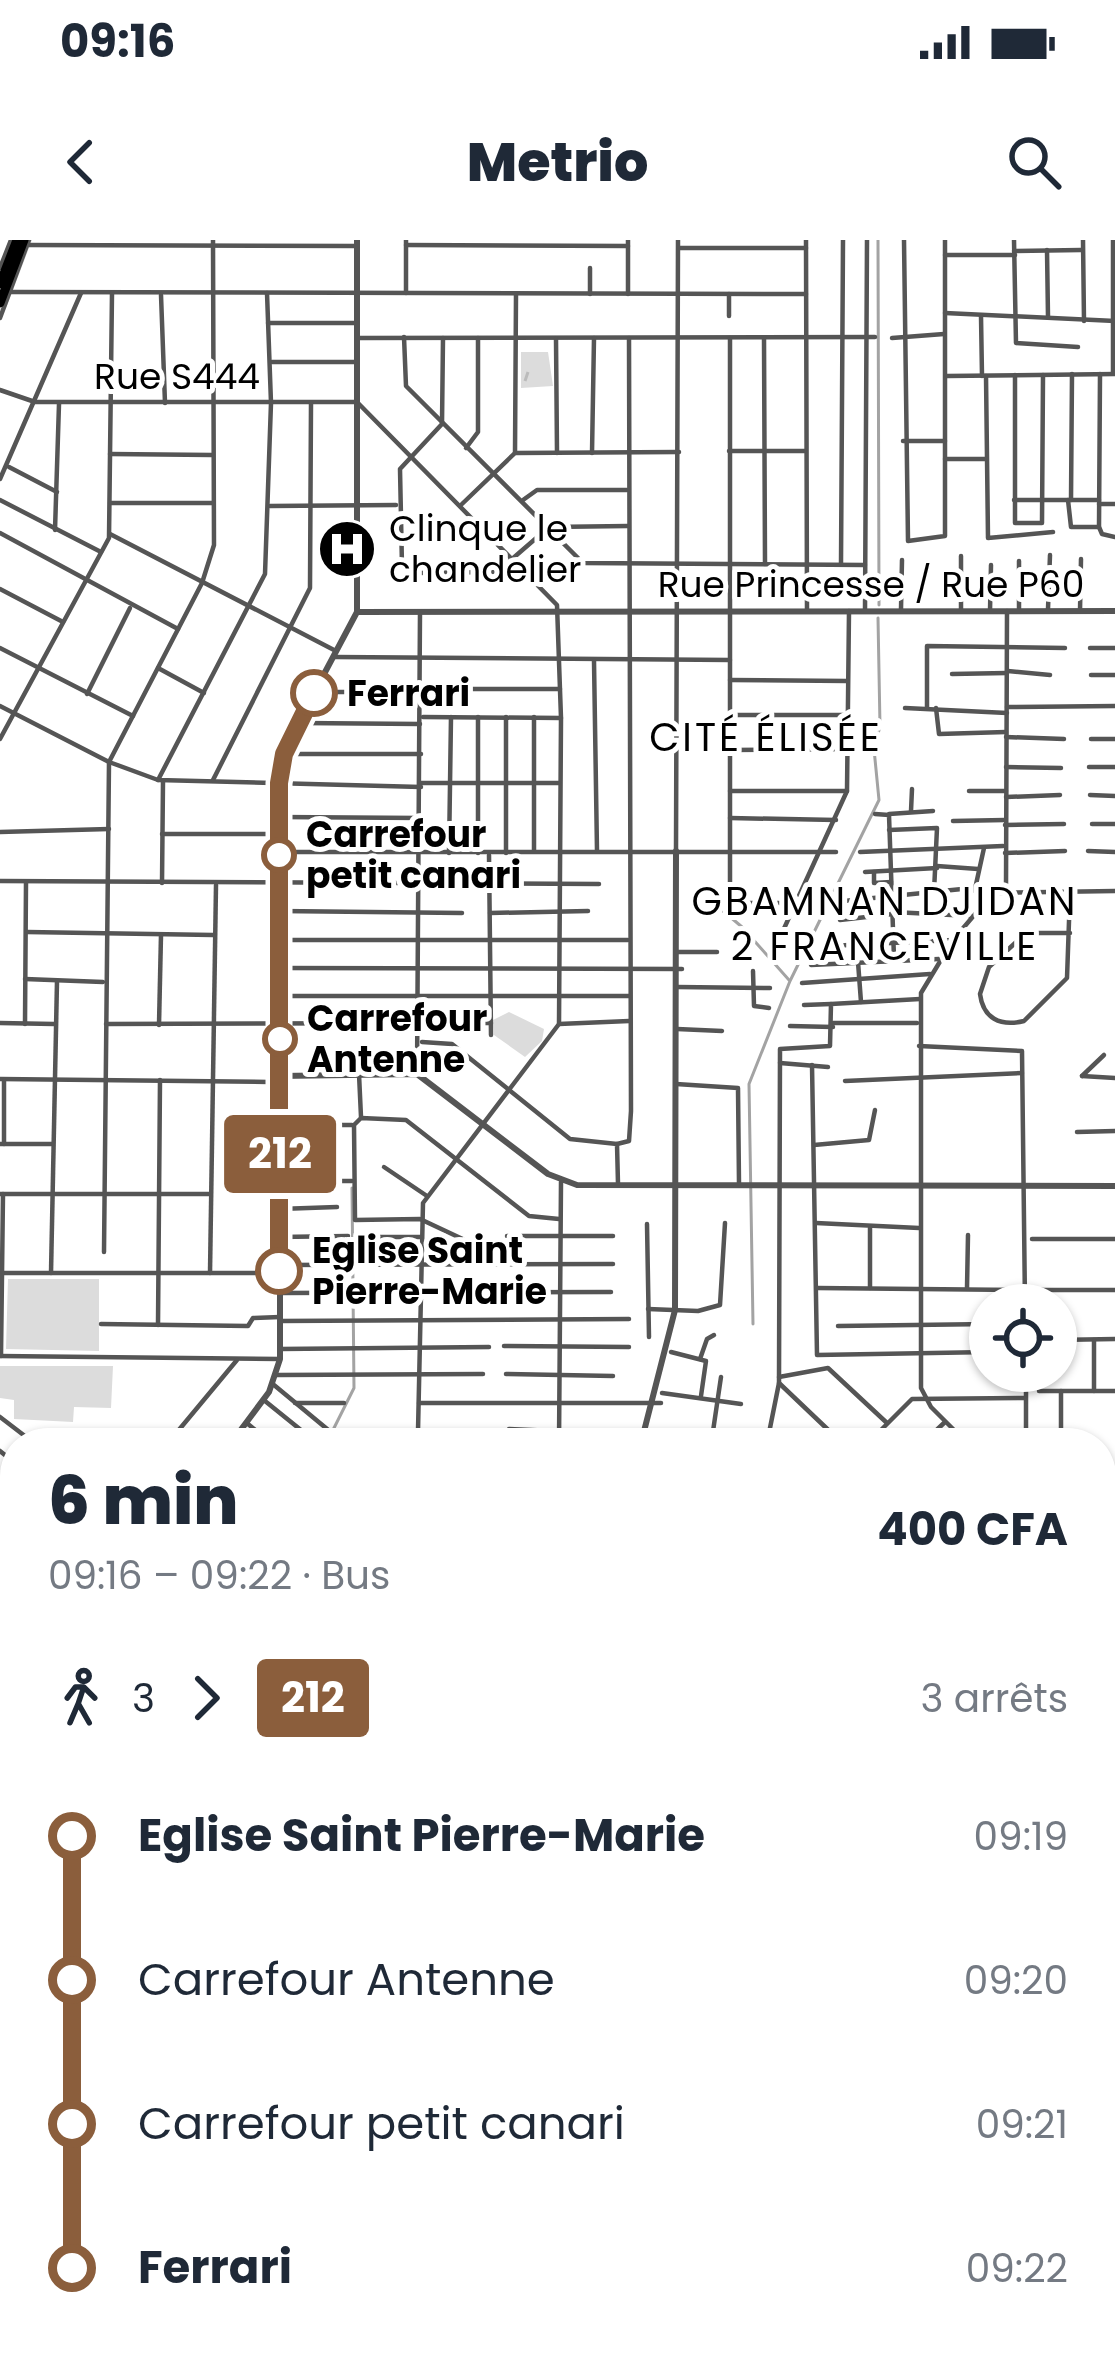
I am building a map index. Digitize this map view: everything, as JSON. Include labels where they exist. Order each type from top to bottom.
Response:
[{"type":"main road","points":[[0,284],[19,242]]},
{"type":"main road","points":[[0,303],[19,242]]},
{"type":"street","points":[[841,565],[843,240]]},
{"type":"street","points":[[865,611],[872,337],[867,240]]},
{"type":"street","points":[[904,240],[908,541],[944,538],[945,240]]},
{"type":"street","points":[[1014,240],[1019,346],[1078,347]]},
{"type":"street","points":[[1083,240],[1084,321]]},
{"type":"street","points":[[944,376],[1114,374],[1113,240]]},
{"type":"street","points":[[0,242],[357,243],[357,612],[298,723],[284,754],[279,783],[280,1359],[274,1385],[244,1428]]},
{"type":"street","points":[[0,268],[19,242]]},
{"type":"street","points":[[0,318],[19,242]]},
{"type":"street","points":[[104,1252],[109,762],[202,584],[214,545],[213,243]]},
{"type":"street","points":[[406,293],[406,243],[628,243],[628,294]]},
{"type":"street","points":[[645,1428],[675,1310],[680,969],[676,851],[678,244],[806,244],[807,610]]},
{"type":"street","points":[[1047,250],[1048,319]]},
{"type":"street","points":[[945,255],[1083,250]]},
{"type":"street","points":[[590,268],[590,294]]},
{"type":"street","points":[[10,292],[806,294]]},
{"type":"street","points":[[0,479],[81,293]]},
{"type":"street","points":[[0,739],[110,534],[112,293]]},
{"type":"street","points":[[161,293],[165,403]]},
{"type":"street","points":[[162,884],[161,780],[265,574],[271,404],[267,293]]},
{"type":"street","points":[[462,504],[514,453],[516,294]]},
{"type":"street","points":[[729,294],[729,316]]},
{"type":"street","points":[[945,314],[1114,321]]},
{"type":"street","points":[[981,316],[988,538],[1054,532]]},
{"type":"street","points":[[268,323],[357,323]]},
{"type":"street","points":[[892,338],[944,334]]},
{"type":"street","points":[[357,338],[872,337]]},
{"type":"street","points":[[404,338],[404,384],[583,563],[865,565]]},
{"type":"street","points":[[443,338],[442,424],[400,469],[399,558],[410,571],[497,572],[545,528],[628,526]]},
{"type":"street","points":[[465,448],[478,432],[478,338]]},
{"type":"street","points":[[592,453],[594,338]]},
{"type":"street","points":[[628,611],[629,338]]},
{"type":"street","points":[[730,338],[733,903],[795,903]]},
{"type":"street","points":[[764,338],[765,564]]},
{"type":"street","points":[[556,339],[557,453]]},
{"type":"street","points":[[270,362],[356,362]]},
{"type":"street","points":[[1072,374],[1071,526],[1099,526]]},
{"type":"street","points":[[1100,374],[1099,526],[1102,534],[1115,537]]},
{"type":"street","points":[[1015,375],[1018,525],[1041,524],[1043,375]]},
{"type":"street","name":"Rue S444","points":[[0,390],[35,402],[357,402]]},
{"type":"street","points":[[55,530],[59,402]]},
{"type":"street","points":[[357,402],[514,558],[554,600],[558,612],[559,1024],[511,1093],[427,1196],[420,1237],[418,1428]]},
{"type":"street","points":[[213,780],[310,588],[311,403]]},
{"type":"street","points":[[904,441],[945,441]]},
{"type":"street","points":[[729,451],[805,451]]},
{"type":"street","points":[[514,453],[679,452]]},
{"type":"street","points":[[110,454],[214,455]]},
{"type":"street","points":[[945,459],[986,459]]},
{"type":"street","points":[[7,466],[57,492]]},
{"type":"street","points":[[520,502],[537,490],[627,490]]},
{"type":"street","points":[[0,500],[101,553]]},
{"type":"street","points":[[1014,500],[1115,504]]},
{"type":"street","points":[[110,503],[214,503]]},
{"type":"street","points":[[270,506],[398,505]]},
{"type":"street","points":[[0,533],[178,629]]},
{"type":"street","points":[[110,534],[294,626],[336,655],[421,661],[730,660]]},
{"type":"street","points":[[1048,611],[1050,555]]},
{"type":"street","points":[[961,556],[961,611]]},
{"type":"street","points":[[901,611],[902,560]]},
{"type":"street","points":[[1080,611],[1081,560]]},
{"type":"street","points":[[1019,561],[1019,612]]},
{"type":"street","points":[[990,611],[991,565]]},
{"type":"street","points":[[0,590],[63,622]]},
{"type":"street","points":[[87,694],[132,605]]},
{"type":"street","name":"Rue Princesse / Rue P60","points":[[617,1144],[630,1136],[628,611]]},
{"type":"street","points":[[776,946],[847,790],[849,611]]},
{"type":"street","points":[[1006,890],[1007,611]]},
{"type":"street","name":"Rue Princesse / Rue P60","points":[[357,612],[1115,611]]},
{"type":"street","points":[[418,1074],[420,612]]},
{"type":"street","points":[[927,708],[927,646],[1066,648]]},
{"type":"street","points":[[0,648],[133,716]]},
{"type":"street","points":[[1090,648],[1115,648]]},
{"type":"street","points":[[594,661],[597,851]]},
{"type":"street","points":[[158,668],[204,693]]},
{"type":"street","points":[[952,674],[1050,675]]},
{"type":"street","points":[[1091,675],[1115,675]]},
{"type":"street","points":[[730,680],[847,681]]},
{"type":"street","points":[[315,692],[560,689]]},
{"type":"street","points":[[0,706],[109,762],[161,780],[560,783]]},
{"type":"street","points":[[905,708],[1115,706]]},
{"type":"street","points":[[936,708],[939,734],[1064,739]]},
{"type":"street","points":[[730,716],[847,715]]},
{"type":"street","points":[[449,853],[451,717]]},
{"type":"street","points":[[478,717],[478,853]]},
{"type":"street","points":[[506,718],[506,853]]},
{"type":"street","points":[[534,718],[534,852]]},
{"type":"street","points":[[298,723],[561,718]]},
{"type":"street","points":[[1090,739],[1115,739]]},
{"type":"street","points":[[730,750],[847,748]]},
{"type":"street","points":[[284,754],[421,754]]},
{"type":"street","points":[[1006,767],[1061,768]]},
{"type":"street","points":[[1089,767],[1115,767]]},
{"type":"street","points":[[911,812],[912,789]]},
{"type":"street","points":[[730,791],[847,790]]},
{"type":"street","points":[[969,791],[1060,795]]},
{"type":"street","points":[[1090,795],[1115,796]]},
{"type":"street","points":[[874,814],[933,811]]},
{"type":"street","points":[[889,814],[894,958]]},
{"type":"street","points":[[278,817],[421,818]]},
{"type":"street","points":[[730,818],[836,820]]},
{"type":"street","points":[[952,821],[1064,824]]},
{"type":"street","points":[[1092,824],[1115,824]]},
{"type":"street","points":[[890,830],[937,828],[934,892]]},
{"type":"street","points":[[0,832],[109,830]]},
{"type":"street","points":[[162,834],[278,834]]},
{"type":"street","points":[[860,852],[937,846],[1065,851]]},
{"type":"street","points":[[975,889],[984,846]]},
{"type":"street","points":[[1088,851],[1115,852]]},
{"type":"street","points":[[279,852],[836,852]]},
{"type":"street","points":[[489,853],[490,1035]]},
{"type":"street","points":[[865,872],[979,869]]},
{"type":"street","points":[[874,872],[874,883],[891,883]]},
{"type":"street","points":[[0,880],[599,884]]},
{"type":"street","points":[[25,1024],[26,882]]},
{"type":"street","points":[[210,1273],[216,885]]},
{"type":"street","points":[[844,902],[975,889],[993,893],[1115,891]]},
{"type":"street","points":[[1070,892],[1070,933],[1067,978],[1033,1014],[1012,1024],[987,1014],[980,994],[989,967],[1026,933],[1070,933]]},
{"type":"street","points":[[952,1428],[923,1397],[918,1353],[918,1023],[920,999],[930,974],[993,893]]},
{"type":"street","points":[[279,911],[462,913]]},
{"type":"street","points":[[490,913],[588,911]]},
{"type":"street","points":[[840,920],[893,913],[973,916]]},
{"type":"street","points":[[27,932],[216,935]]},
{"type":"street","points":[[159,1025],[161,934]]},
{"type":"street","points":[[280,940],[629,940]]},
{"type":"street","points":[[829,946],[953,940]]},
{"type":"street","points":[[850,945],[861,1002]]},
{"type":"street","points":[[678,952],[717,952]]},
{"type":"street","points":[[812,965],[939,959]]},
{"type":"street","points":[[280,968],[680,969]]},
{"type":"street","points":[[753,971],[754,1006],[769,1008]]},
{"type":"street","points":[[802,983],[930,974]]},
{"type":"street","points":[[25,979],[106,982]]},
{"type":"street","points":[[51,1273],[56,982]]},
{"type":"street","points":[[677,987],[770,988]]},
{"type":"street","points":[[280,996],[629,996]]},
{"type":"street","points":[[804,1005],[920,999]]},
{"type":"street","points":[[770,1428],[779,1380],[781,1046],[830,1046],[831,1004]]},
{"type":"street","points":[[559,1024],[629,1022]]},
{"type":"street","points":[[0,1023],[54,1024]]},
{"type":"street","points":[[105,1024],[490,1023]]},
{"type":"street","points":[[790,1026],[918,1023]]},
{"type":"street","points":[[676,1029],[722,1031]]},
{"type":"street","points":[[420,1042],[452,1044],[570,1139],[617,1144],[618,1184]]},
{"type":"street","points":[[919,1046],[1015,1047],[1022,1051],[1024,1284]]},
{"type":"street","points":[[1104,1055],[1082,1076],[1115,1078]]},
{"type":"street","points":[[779,1062],[828,1067]]},
{"type":"street","points":[[812,1065],[817,1355],[969,1352]]},
{"type":"street","points":[[845,1081],[919,1079],[954,1072],[1022,1073]]},
{"type":"street","points":[[52,1144],[2,1144],[2,1079],[272,1082],[280,1076],[418,1074],[561,1181],[1115,1186]]},
{"type":"street","points":[[358,1075],[361,1118]]},
{"type":"street","points":[[158,1325],[160,1080]]},
{"type":"street","points":[[676,1084],[738,1088],[747,1185]]},
{"type":"street","points":[[814,1145],[869,1140],[875,1110]]},
{"type":"street","points":[[280,1125],[354,1125],[361,1118],[406,1120],[529,1216],[559,1219]]},
{"type":"street","points":[[354,1125],[355,1220],[421,1220],[469,1242]]},
{"type":"street","points":[[1077,1132],[1115,1131]]},
{"type":"street","points":[[280,1153],[337,1153]]},
{"type":"street","points":[[384,1167],[427,1196]]},
{"type":"street","points":[[279,1181],[355,1181]]},
{"type":"street","points":[[559,1428],[561,1181]]},
{"type":"street","points":[[212,1194],[2,1194],[1,1356],[280,1359]]},
{"type":"street","points":[[279,1209],[337,1207]]},
{"type":"street","points":[[648,1309],[720,1305],[725,1223]]},
{"type":"street","points":[[816,1223],[919,1228]]},
{"type":"street","points":[[647,1224],[649,1337]]},
{"type":"street","points":[[870,1228],[870,1288]]},
{"type":"street","points":[[817,1288],[967,1288],[968,1235]]},
{"type":"street","points":[[279,1237],[348,1236]]},
{"type":"street","points":[[507,1236],[614,1236]]},
{"type":"street","points":[[368,1237],[420,1237]]},
{"type":"street","points":[[1032,1240],[1115,1239]]},
{"type":"street","points":[[1,1273],[613,1264]]},
{"type":"street","points":[[1077,1290],[1115,1290]]},
{"type":"street","points":[[280,1293],[611,1292]]},
{"type":"street","points":[[101,1324],[248,1326],[253,1318],[629,1319]]},
{"type":"street","points":[[838,1326],[969,1324]]},
{"type":"street","points":[[700,1359],[706,1339],[714,1335]]},
{"type":"street","points":[[1077,1340],[1115,1340]]},
{"type":"street","points":[[1094,1340],[1094,1391]]},
{"type":"street","points":[[504,1346],[628,1346]]},
{"type":"street","points":[[280,1349],[489,1347]]},
{"type":"street","points":[[670,1352],[706,1362],[701,1398]]},
{"type":"street","points":[[180,1428],[238,1358]]},
{"type":"street","points":[[779,1380],[826,1367],[887,1424]]},
{"type":"street","points":[[506,1374],[613,1376]]},
{"type":"street","points":[[277,1375],[483,1375]]},
{"type":"street","points":[[713,1428],[721,1377]]},
{"type":"street","points":[[779,1380],[827,1428]]},
{"type":"street","points":[[274,1385],[325,1428]]},
{"type":"street","points":[[1077,1390],[1115,1391]]},
{"type":"street","points":[[1025,1392],[1026,1428]]},
{"type":"street","points":[[1061,1392],[1061,1428]]},
{"type":"street","points":[[662,1393],[742,1404]]},
{"type":"street","points":[[883,1428],[906,1402],[923,1397],[1025,1398]]},
{"type":"street","points":[[264,1400],[300,1428]]},
{"type":"street","points":[[295,1403],[344,1403]]},
{"type":"street","points":[[419,1403],[661,1403]]},
{"type":"street","points":[[939,1428],[946,1422]]},
{"type":"street","points":[[248,1424],[253,1428]]},
{"type":"green space","points":[[521,352],[548,352],[553,386],[521,388]]},
{"type":"green space","points":[[509,1012],[544,1029],[542,1041],[525,1057],[494,1035],[493,1020]]},
{"type":"green space","points":[[8,1279],[99,1279],[99,1351],[6,1349]]},
{"type":"green space","points":[[0,1366],[113,1366],[111,1408],[74,1407],[73,1422],[14,1419],[14,1400],[0,1398]]},
{"type":"waterway","points":[[878,240],[879,605]]},
{"type":"waterway","points":[[753,1324],[749,1084],[790,981],[879,800],[874,749],[880,726],[878,618]]},
{"type":"waterway","points":[[702,893],[742,927],[789,980]]},
{"type":"waterway","points":[[334,1428],[354,1388],[352,1188]]},
{"type":"bus line","name":"212","points":[[279,1271],[279,783],[284,754],[314,693]]},
{"type":"place","name":"Clinque le chandelier","points":[[347,549]]},
{"type":"place","name":"Ferrari","points":[[314,693]]},
{"type":"place","name":"Carrefour petit canari","points":[[279,855]]},
{"type":"place","name":"Carrefour Antenne","points":[[280,1039]]},
{"type":"place","name":"Eglise Saint Pierre-Marie","points":[[279,1271]]},
{"type":"district","name":"CITÉ ÉLISÉE","points":[[766,737]]},
{"type":"district","name":"GBAMNAN DJIDAN 2 FRANCEVILLE","points":[[885,924]]}]
